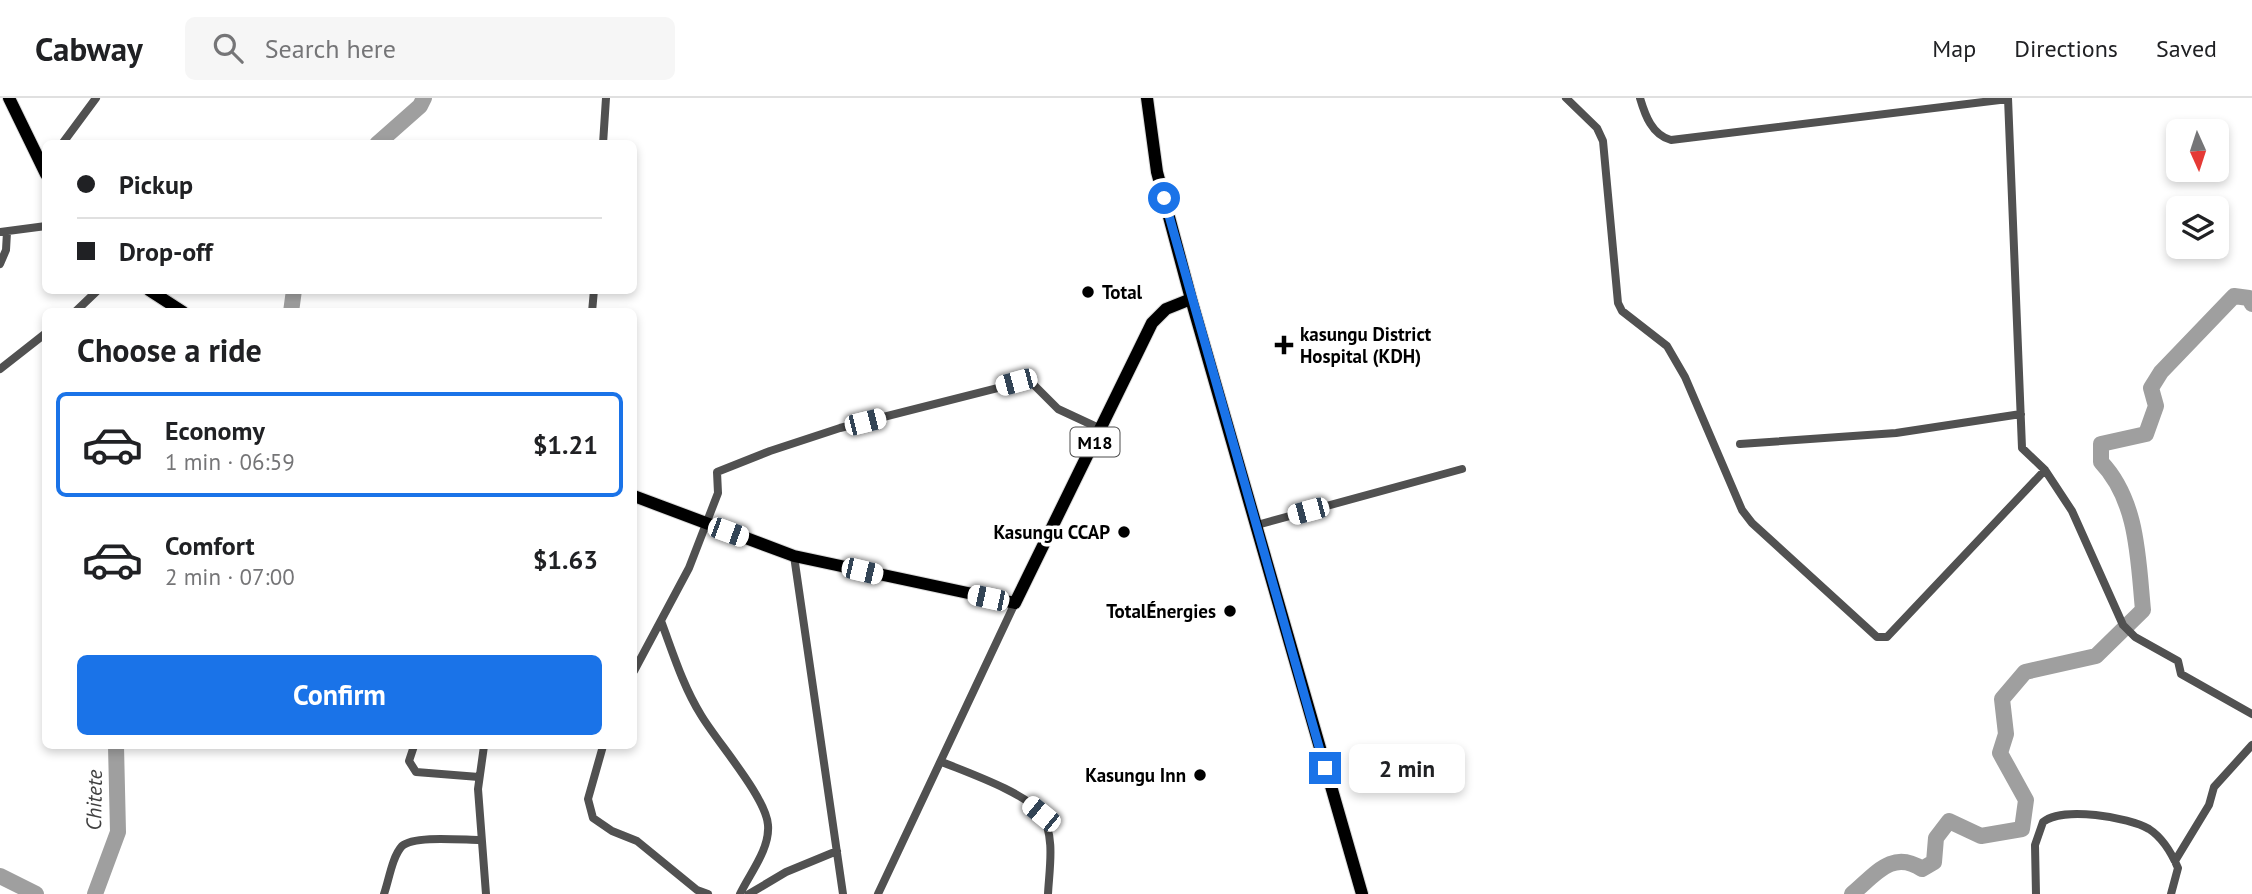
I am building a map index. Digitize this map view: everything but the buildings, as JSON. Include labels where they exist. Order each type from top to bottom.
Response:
[{"type":"main road","points":[[9,98],[42,165]]},
{"type":"main road","points":[[1147,98],[1157,172],[1191,299],[1362,894]]},
{"type":"main road","points":[[155,294],[177,308]]},
{"type":"main road","name":"M18","points":[[1015,603],[1158,314],[1191,299]]},
{"type":"main road","points":[[637,497],[794,556],[1015,603]]},
{"type":"street","points":[[65,140],[96,98]]},
{"type":"street","points":[[603,140],[606,98]]},
{"type":"street","points":[[1566,98],[1597,128],[1603,141],[1616,287],[1622,311],[1667,346],[1685,377],[1742,510],[1752,523],[1879,638],[1887,637],[2045,470]]},
{"type":"street","points":[[1640,98],[1645,114],[1657,132],[1671,140],[2008,99],[2022,447],[2027,455],[2045,470],[2072,511],[2109,597],[2128,631],[2178,661],[2181,674],[2252,714]]},
{"type":"street","points":[[0,264],[6,250],[4,232],[42,227]]},
{"type":"street","points":[[79,308],[94,294]]},
{"type":"street","points":[[0,369],[42,336]]},
{"type":"street","points":[[637,664],[648,640],[684,580],[718,493],[717,472],[840,428],[1029,380],[1058,409],[1101,429]]},
{"type":"street","points":[[1740,444],[1896,433],[2021,414]]},
{"type":"street","points":[[1257,525],[1462,469]]},
{"type":"street","points":[[794,556],[843,894]]},
{"type":"street","points":[[878,894],[1015,603]]},
{"type":"street","points":[[661,621],[699,713],[759,799],[768,824],[765,847],[740,894]]},
{"type":"street","points":[[2175,861],[2209,806],[2214,787],[2252,745]]},
{"type":"street","points":[[413,749],[409,761],[416,772],[479,778]]},
{"type":"street","points":[[484,749],[479,778],[480,841],[486,894]]},
{"type":"street","points":[[602,749],[588,800],[593,818],[612,831],[637,841],[697,890],[708,894]]},
{"type":"street","points":[[942,761],[1017,795],[1041,814],[1049,839],[1048,894]]},
{"type":"street","points":[[2036,894],[2035,845],[2043,822],[2047,819],[2092,815],[2134,822],[2158,835],[2178,868],[2171,894]]},
{"type":"street","points":[[384,894],[397,854],[404,845],[419,840],[480,841]]},
{"type":"street","points":[[749,894],[786,872],[837,851]]},
{"type":"waterway","name":"Chitete","points":[[382,140],[420,106],[424,98]]},
{"type":"waterway","name":"Chitete","points":[[292,308],[293,294]]},
{"type":"waterway","points":[[1852,894],[1876,872],[1893,863],[1902,862],[1922,869],[1934,862],[1936,838],[1949,821],[1981,836],[2022,829],[2026,800],[2000,753],[2006,734],[2002,699],[2025,672],[2096,656],[2143,610],[2134,532],[2122,494],[2101,462],[2101,444],[2146,434],[2156,406],[2151,388],[2161,372],[2234,296],[2249,298],[2252,304]]},
{"type":"waterway","name":"Chitete","points":[[95,894],[118,832],[116,749]]},
{"type":"waterway","name":"Chitete","points":[[0,876],[36,894]]},
{"type":"place","name":"Total","points":[[1088,292]]},
{"type":"place","name":"kasungu District Hospital (KDH)","points":[[1284,345]]},
{"type":"place","name":"Kasungu CCAP","points":[[1124,532]]},
{"type":"place","name":"TotalÉnergies","points":[[1230,611]]},
{"type":"place","name":"Kasungu Inn","points":[[1200,775]]},
{"type":"route","points":[[1164,198],[1325,768]]}]
